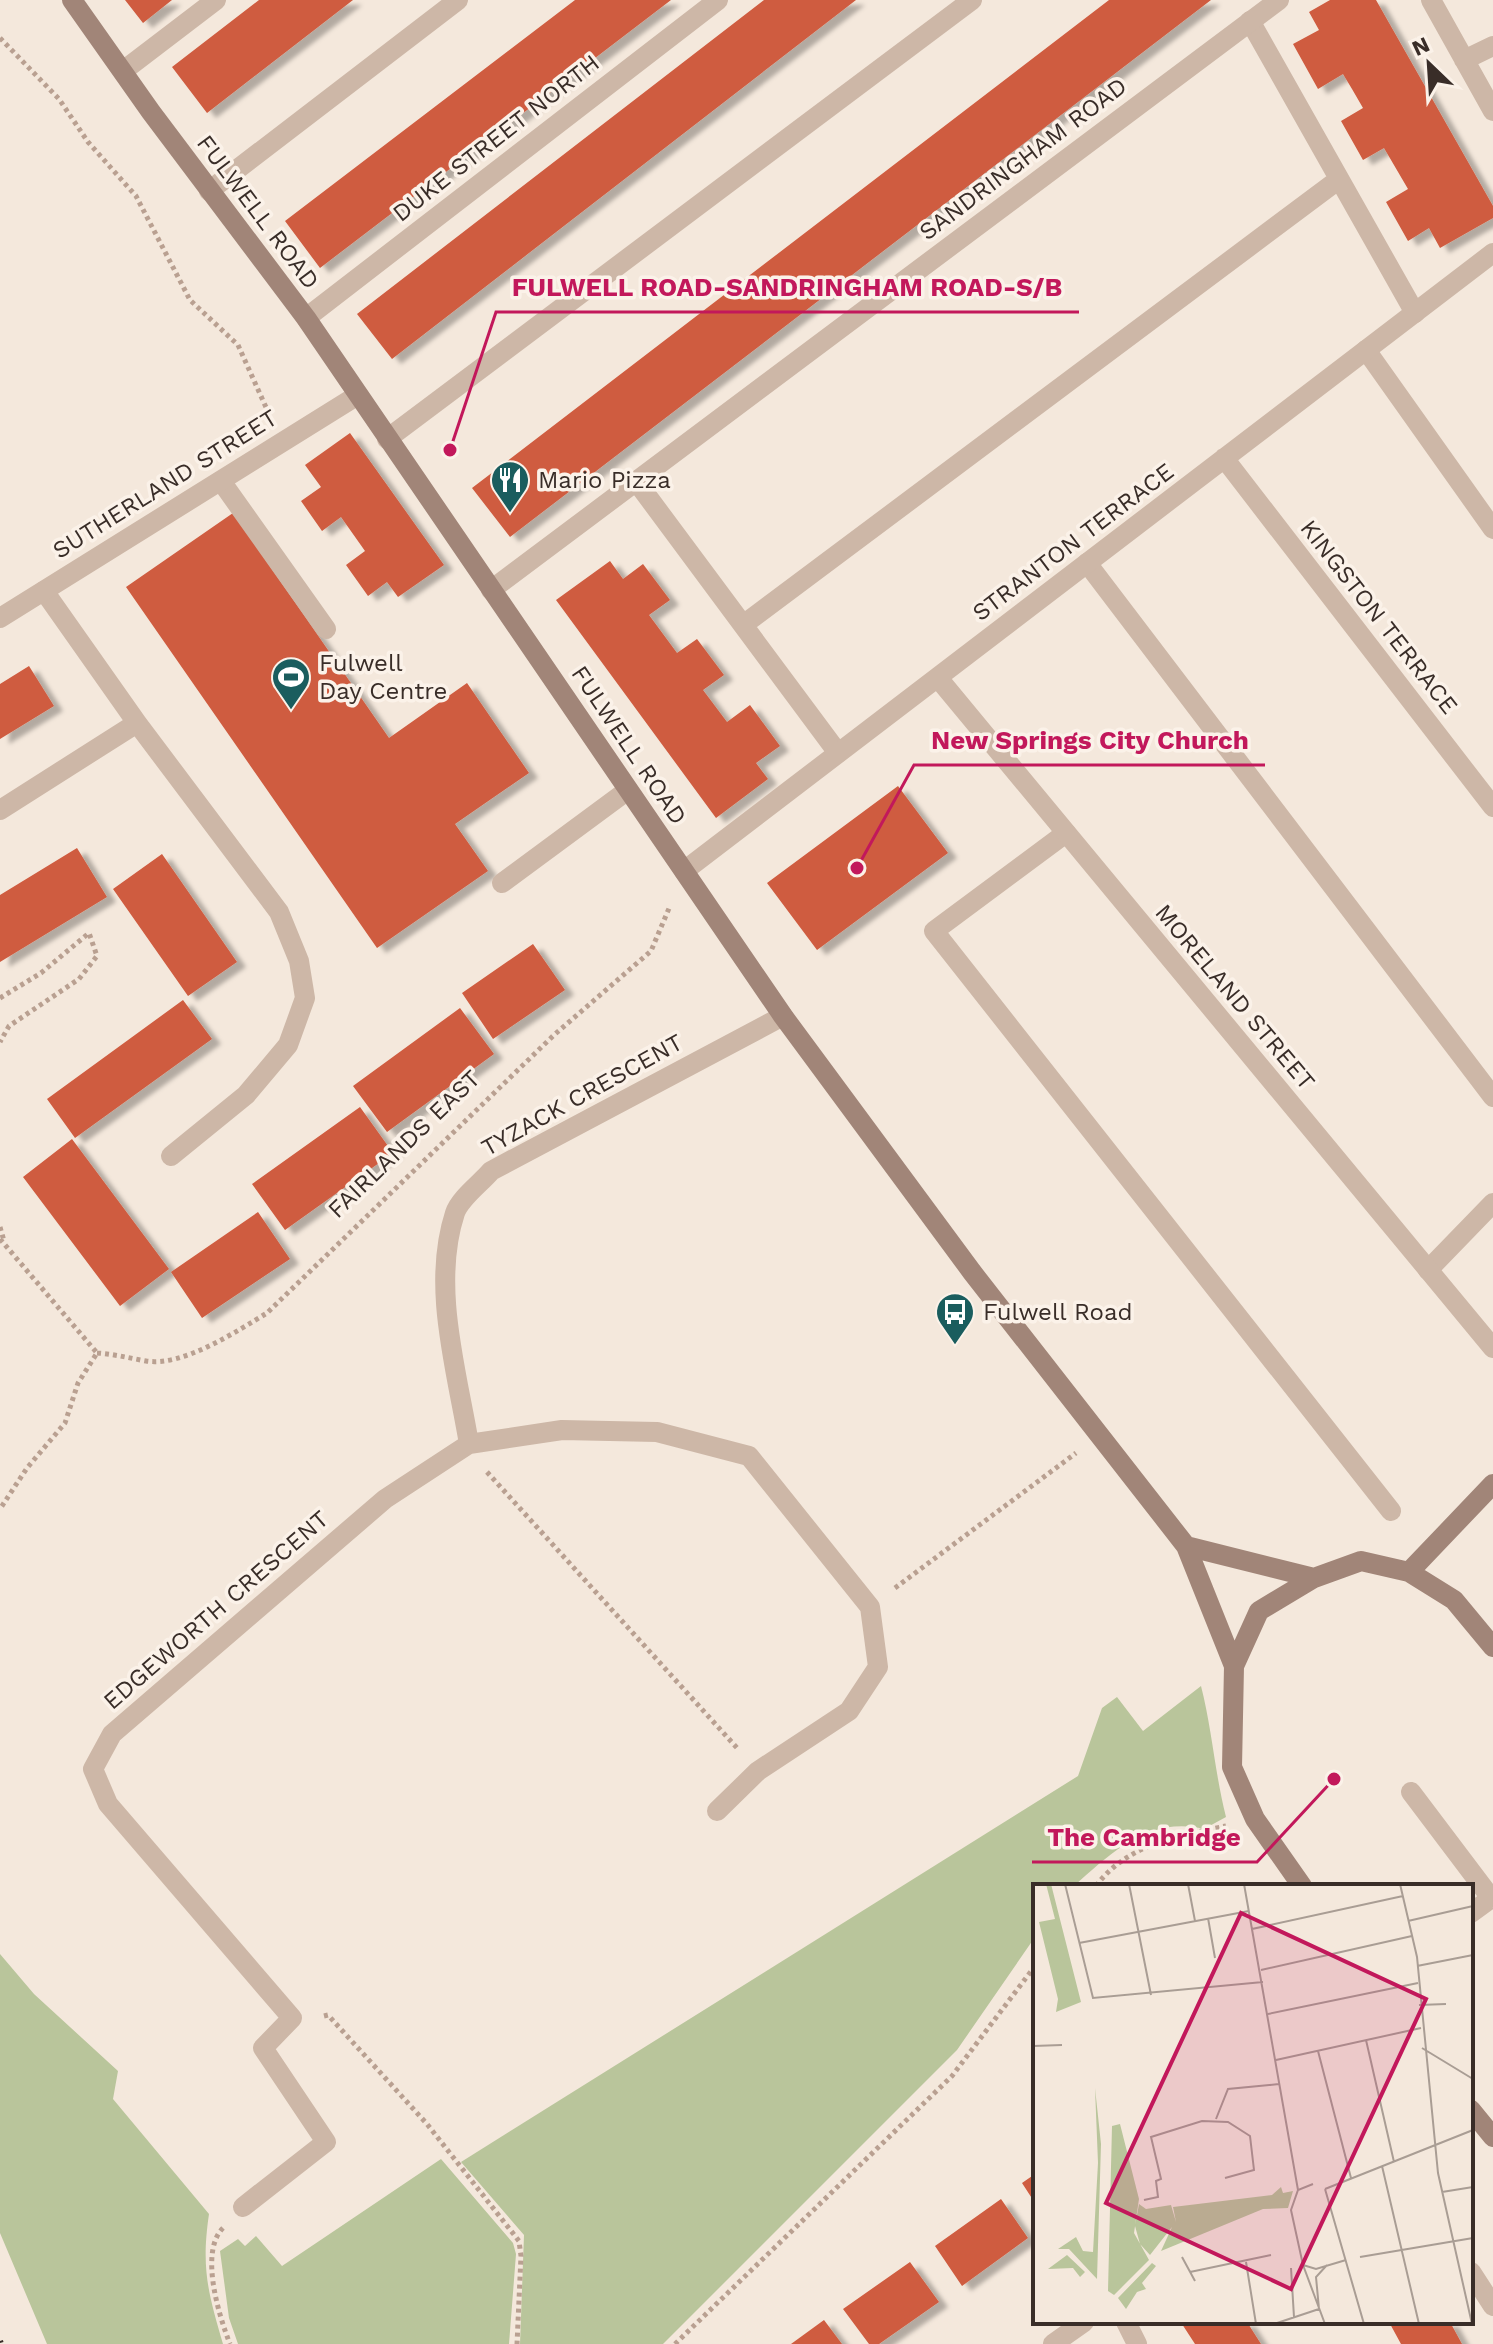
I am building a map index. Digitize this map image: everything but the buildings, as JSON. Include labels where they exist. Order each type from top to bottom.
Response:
[{"type":"street","name":"FULWELL ROAD","points":[[72,0],[209,191],[306,318],[783,1016],[972,1272],[1186,1546],[1234,1666],[1232,1767],[1255,1819],[1301,1884]]},
{"type":"street","points":[[123,71],[216,0]]},
{"type":"street","points":[[209,191],[458,0]]},
{"type":"street","name":"DUKE STREET NORTH","points":[[306,318],[718,0]]},
{"type":"street","points":[[387,439],[972,0]]},
{"type":"street","name":"SANDRINGHAM ROAD","points":[[491,590],[1279,0]]},
{"type":"street","points":[[1431,0],[1493,111]]},
{"type":"street","points":[[1250,21],[1415,313]]},
{"type":"street","points":[[1464,60],[1493,46]]},
{"type":"street","points":[[743,625],[1338,180]]},
{"type":"street","name":"STRANTON TERRACE","points":[[684,871],[1493,253]]},
{"type":"street","points":[[1366,350],[1493,529]]},
{"type":"street","name":"SUTHERLAND STREET","points":[[0,618],[358,395]]},
{"type":"street","name":"KINGSTON TERRACE","points":[[1224,458],[1493,807]]},
{"type":"street","points":[[221,481],[326,629]]},
{"type":"street","points":[[636,481],[838,753]]},
{"type":"street","points":[[1087,563],[1493,1097]]},
{"type":"street","points":[[44,591],[137,723],[279,912],[299,961],[305,998],[288,1045],[246,1095],[171,1156]]},
{"type":"street","name":"MORELAND STREET","points":[[938,678],[1493,1348]]},
{"type":"street","points":[[0,810],[137,723]]},
{"type":"street","points":[[502,883],[628,790]]},
{"type":"street","points":[[1066,833],[934,931],[1391,1511]]},
{"type":"street","name":"TYZACK CRESCENT","points":[[469,1444],[447,1314],[448,1256],[456,1210],[491,1171],[783,1016]]},
{"type":"street","points":[[1428,1270],[1493,1203]]},
{"type":"street","points":[[469,1444],[562,1430],[657,1432],[749,1456],[870,1607],[878,1667],[849,1711],[758,1771],[717,1811]]},
{"type":"street","name":"EDGEWORTH CRESCENT","points":[[292,2018],[108,1804],[93,1769],[112,1734],[135,1713],[385,1499],[469,1444]]},
{"type":"street","points":[[1409,1572],[1493,1484]]},
{"type":"street","points":[[1186,1546],[1314,1578]]},
{"type":"street","name":"FULWELL ROAD","points":[[1234,1666],[1259,1611],[1314,1578],[1361,1561],[1409,1572],[1454,1600],[1493,1647]]},
{"type":"street","points":[[1411,1792],[1492,1898],[1473,1912]]},
{"type":"street","points":[[243,2207],[326,2142],[263,2048],[292,2018]]},
{"type":"street","points":[[1473,2112],[1493,2137]]},
{"type":"street","points":[[1473,2275],[1493,2306]]},
{"type":"street","points":[[1053,2344],[1081,2324]]},
{"type":"street","points":[[1127,2324],[1137,2344]]},
{"type":"path","points":[[0,38],[59,99],[88,142],[136,196],[190,300],[238,345],[282,442]]},
{"type":"path","name":"FAIRLANDS EAST","points":[[97,1353],[128,1355],[148,1361],[166,1360],[214,1344],[267,1313],[554,1035],[651,951],[684,871]]},
{"type":"path","points":[[0,998],[41,973],[89,933],[97,956],[79,979],[9,1026],[0,1042]]},
{"type":"path","points":[[0,1227],[2,1240],[97,1353],[78,1383],[65,1423],[27,1468],[0,1509]]},
{"type":"path","points":[[870,1607],[1100,1436]]},
{"type":"path","points":[[469,1444],[489,1475],[758,1771]]},
{"type":"path","points":[[1098,1884],[1105,1874],[1152,1842],[1255,1819]]},
{"type":"path","points":[[675,2344],[952,2076],[1033,1969]]},
{"type":"path","points":[[292,2018],[328,2015],[427,2124],[519,2241],[517,2344]]},
{"type":"path","points":[[230,2344],[219,2318],[211,2265],[217,2233],[243,2207]]},
{"type":"green space","points":[[1201,1686],[1226,1817],[1204,1829],[1184,1826],[1149,1832],[1118,1850],[1076,1884],[1033,1884],[1033,1940],[957,2050],[663,2344],[520,2344],[524,2235],[461,2162],[1078,1776],[1102,1708],[1117,1697],[1143,1731]]},
{"type":"green space","points":[[0,1954],[34,1994],[118,2071],[113,2099],[209,2214],[207,2280],[223,2344],[47,2344],[0,2233]]},
{"type":"green space","points":[[441,2159],[513,2243],[516,2254],[509,2344],[238,2344],[229,2318],[220,2251],[238,2239],[245,2246],[256,2236],[282,2266]]},
{"type":"place","name":"FULWELL ROAD-SANDRINGHAM ROAD-S/B","points":[[450,450]]},
{"type":"place","name":"Mario Pizza","points":[[510,514]]},
{"type":"place","name":"Fulwell Day Centre","points":[[291,711]]},
{"type":"place","name":"New Springs City Church","points":[[857,868]]},
{"type":"place","name":"Fulwell Road","points":[[955,1346]]},
{"type":"place","name":"The Cambridge","points":[[1334,1779]]}]
